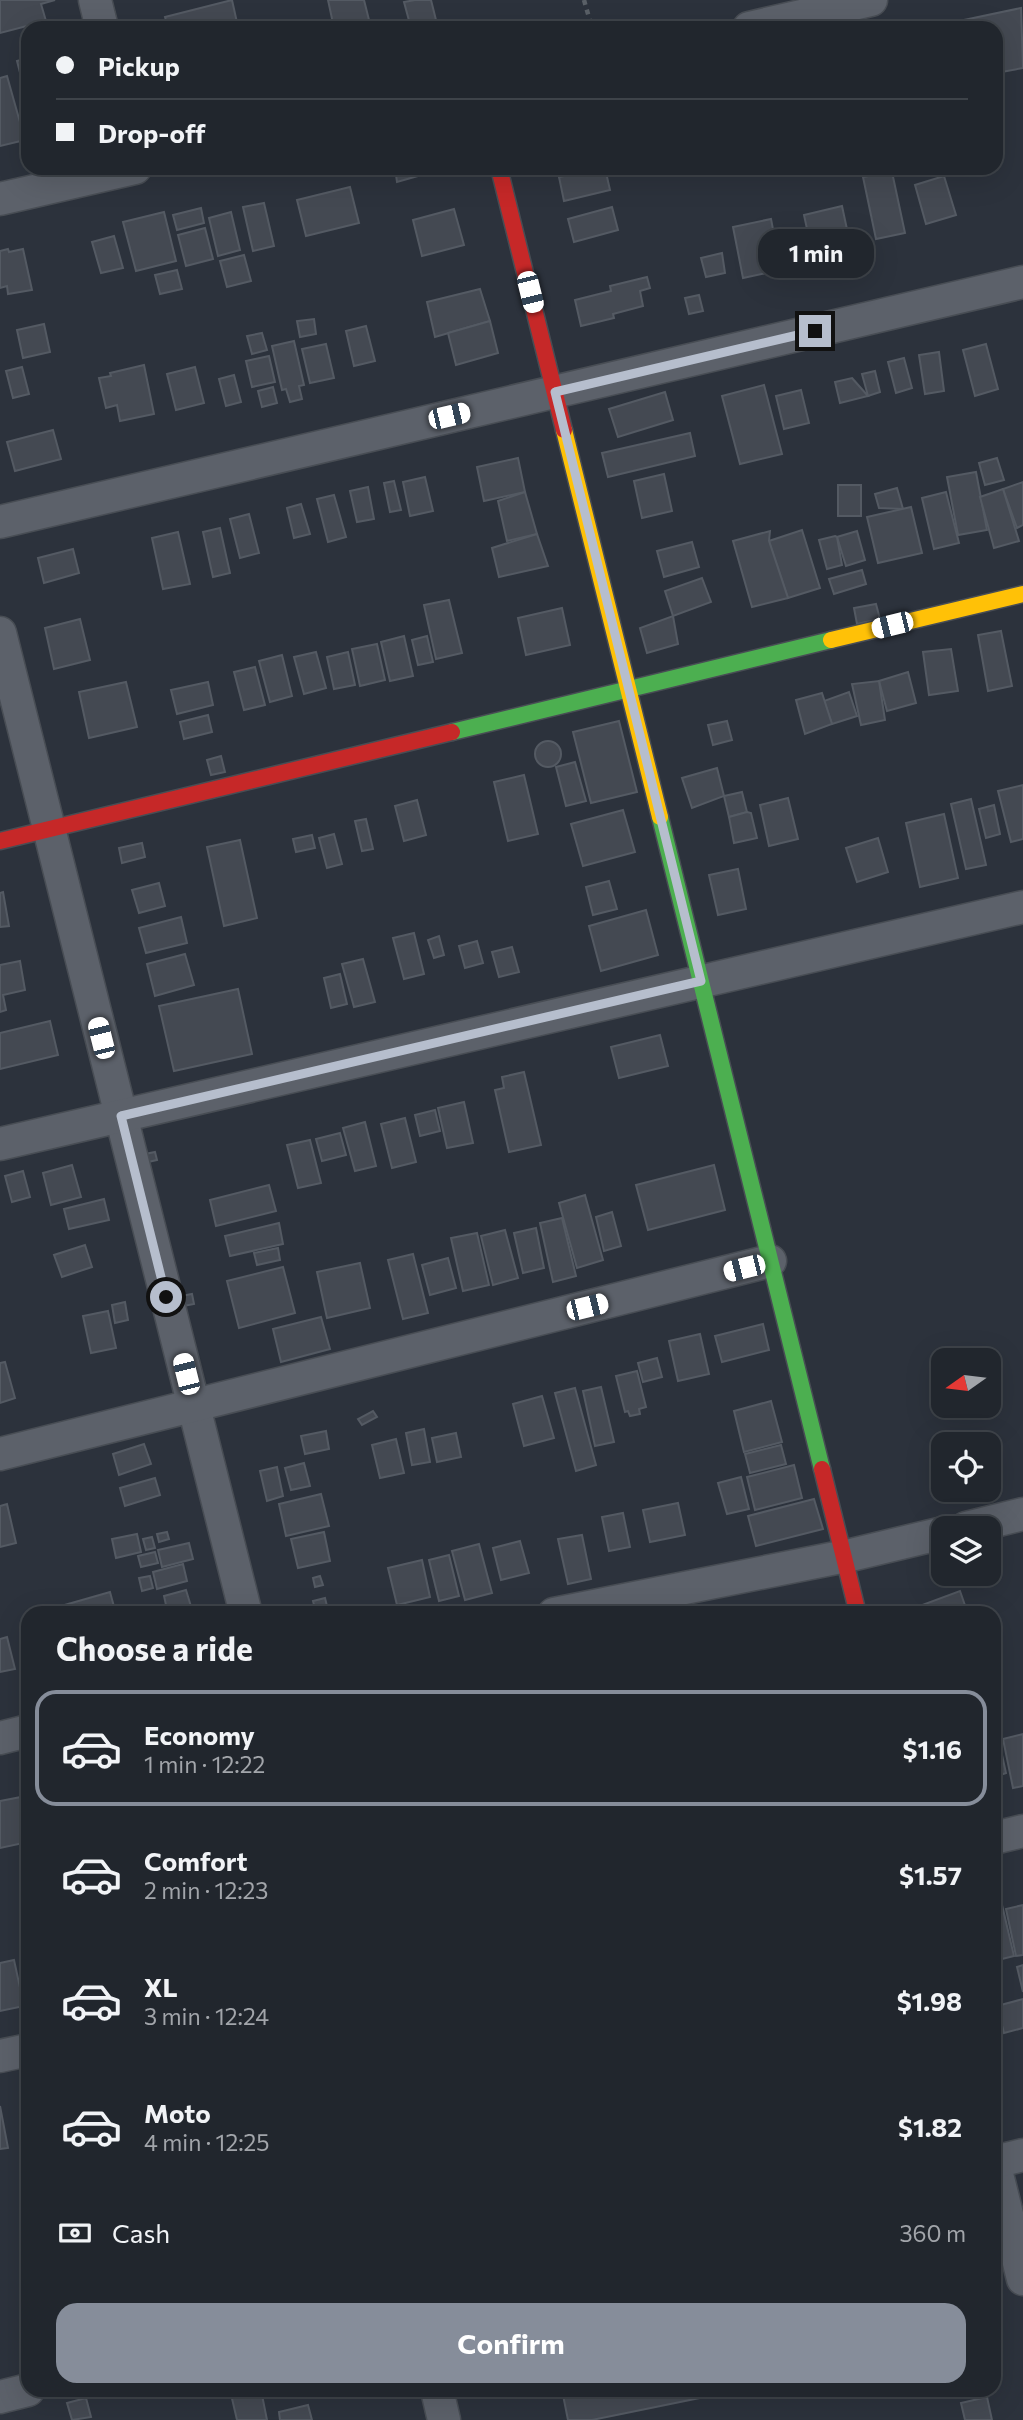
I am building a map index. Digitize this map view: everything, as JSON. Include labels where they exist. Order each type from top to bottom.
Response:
[{"type":"street","points":[[95,0],[100,21]]},
{"type":"street","points":[[780,21],[871,0]]},
{"type":"street","points":[[0,199],[105,175]]},
{"type":"street","points":[[501,175],[856,1606]]},
{"type":"street","points":[[0,522],[1023,282]]},
{"type":"street","points":[[0,841],[1023,594]]},
{"type":"street","points":[[0,633],[244,1606]]},
{"type":"street","points":[[0,1144],[1023,907]]},
{"type":"street","points":[[0,1454],[770,1261]]},
{"type":"street","points":[[1001,1519],[1023,1514]]},
{"type":"street","points":[[594,1606],[931,1536]]},
{"type":"street","points":[[0,1738],[21,1733]]},
{"type":"street","points":[[1001,1836],[1023,1831]]},
{"type":"street","points":[[0,2056],[21,2052]]},
{"type":"street","points":[[1001,2160],[1023,2155]]},
{"type":"street","points":[[1001,2190],[1023,2279]]},
{"type":"street","points":[[0,2397],[21,2392]]},
{"type":"street","points":[[439,2397],[444,2420]]},
{"type":"path","points":[[584,0],[590,21]]},
{"type":"building","points":[[0,0],[55,0],[41,4],[46,21],[21,21],[21,28],[0,33]]},
{"type":"building","points":[[232,0],[237,21],[166,21],[165,17]]},
{"type":"building","points":[[328,0],[364,0],[369,21],[332,21]]},
{"type":"building","points":[[431,0],[436,21],[409,21],[404,2]]},
{"type":"building","points":[[1021,8],[1023,68],[1003,72],[1003,21],[959,21]]},
{"type":"building","points":[[21,60],[21,77],[17,61]]},
{"type":"building","points":[[7,76],[21,126],[21,141],[0,146],[0,78]]},
{"type":"building","points":[[396,175],[422,175],[397,182]]},
{"type":"building","points":[[607,175],[610,190],[564,201],[559,177]]},
{"type":"building","points":[[893,175],[905,233],[876,239],[863,177]]},
{"type":"building","points":[[944,176],[956,215],[926,224],[915,185]]},
{"type":"building","points":[[350,187],[359,223],[306,236],[297,200]]},
{"type":"building","points":[[264,203],[274,246],[253,251],[243,207]]},
{"type":"building","points":[[842,206],[851,248],[813,257],[804,215]]},
{"type":"building","points":[[612,207],[618,230],[574,242],[568,219]]},
{"type":"building","points":[[201,208],[204,223],[177,230],[173,215]]},
{"type":"building","points":[[454,209],[464,245],[422,256],[413,220]]},
{"type":"building","points":[[164,212],[176,261],[136,271],[123,222]]},
{"type":"building","points":[[231,212],[240,250],[218,256],[209,218]]},
{"type":"building","points":[[771,219],[781,270],[743,278],[733,227]]},
{"type":"building","points":[[205,228],[213,259],[186,266],[178,235]]},
{"type":"building","points":[[114,236],[123,268],[101,273],[92,242]]},
{"type":"building","points":[[8,249],[9,252],[23,249],[32,290],[8,294],[7,286],[0,288],[0,251]]},
{"type":"building","points":[[722,253],[725,273],[706,277],[701,258]]},
{"type":"building","points":[[244,255],[251,281],[227,287],[220,261]]},
{"type":"building","points":[[177,270],[182,289],[160,294],[155,275]]},
{"type":"building","points":[[647,277],[650,288],[640,291],[643,306],[613,314],[614,318],[581,326],[575,300],[611,291],[610,286]]},
{"type":"building","points":[[480,289],[490,321],[435,337],[427,302]]},
{"type":"building","points":[[699,295],[703,311],[689,314],[685,298]]},
{"type":"building","points":[[314,319],[316,334],[300,337],[297,321]]},
{"type":"building","points":[[490,321],[498,353],[456,365],[448,333]]},
{"type":"building","points":[[44,324],[50,352],[23,358],[17,330]]},
{"type":"building","points":[[366,326],[375,361],[354,366],[346,331]]},
{"type":"building","points":[[262,333],[267,350],[252,354],[247,336]]},
{"type":"building","points":[[294,341],[304,385],[299,386],[302,399],[290,402],[286,389],[282,390],[272,346]]},
{"type":"building","points":[[326,344],[334,378],[310,383],[302,349]]},
{"type":"building","points":[[986,344],[998,389],[975,396],[963,350]]},
{"type":"building","points":[[939,352],[944,391],[925,394],[919,355]]},
{"type":"building","points":[[269,356],[275,382],[252,387],[246,361]]},
{"type":"building","points":[[904,358],[912,388],[896,393],[888,362]]},
{"type":"building","points":[[144,365],[154,414],[120,421],[117,405],[106,408],[99,378]]},
{"type":"building","points":[[22,367],[29,394],[13,398],[6,371]]},
{"type":"building","points":[[195,367],[204,403],[176,410],[167,374]]},
{"type":"building","points":[[875,371],[880,392],[868,396],[862,374]]},
{"type":"building","points":[[234,375],[241,402],[226,406],[219,379]]},
{"type":"building","points":[[852,378],[868,396],[840,403],[835,382]]},
{"type":"building","points":[[764,385],[782,454],[740,464],[722,396]]},
{"type":"building","points":[[273,387],[277,403],[262,407],[258,391]]},
{"type":"building","points":[[801,390],[809,423],[784,429],[776,396]]},
{"type":"building","points":[[665,392],[673,420],[618,437],[609,409]]},
{"type":"building","points":[[53,430],[61,459],[15,471],[7,442]]},
{"type":"building","points":[[690,433],[695,456],[608,477],[602,453]]},
{"type":"building","points":[[518,458],[525,492],[484,501],[477,467]]},
{"type":"building","points":[[997,458],[1004,480],[985,485],[979,463]]},
{"type":"building","points":[[976,472],[987,530],[958,535],[947,477]]},
{"type":"building","points":[[664,474],[672,511],[642,518],[634,481]]},
{"type":"building","points":[[425,477],[433,511],[410,516],[403,482]]},
{"type":"building","points":[[394,481],[401,510],[390,512],[384,483]]},
{"type":"building","points":[[1023,482],[1023,525],[1017,528],[1003,489]]},
{"type":"building","points":[[838,485],[861,485],[861,516],[838,516]]},
{"type":"building","points":[[368,487],[374,519],[357,522],[350,491]]},
{"type":"building","points":[[897,488],[903,509],[879,508],[875,494]]},
{"type":"building","points":[[1003,489],[1019,541],[994,548],[980,497]]},
{"type":"building","points":[[525,492],[537,534],[507,541],[498,501]]},
{"type":"building","points":[[946,492],[959,543],[934,549],[922,498]]},
{"type":"building","points":[[334,495],[346,537],[328,542],[317,499]]},
{"type":"building","points":[[301,504],[310,534],[294,538],[287,508]]},
{"type":"building","points":[[911,507],[922,553],[878,563],[867,517]]},
{"type":"building","points":[[249,514],[259,553],[240,558],[230,519]]},
{"type":"building","points":[[220,528],[230,573],[213,577],[203,532]]},
{"type":"building","points":[[802,530],[820,588],[788,598],[769,541]]},
{"type":"building","points":[[770,531],[769,541],[788,598],[752,607],[733,541]]},
{"type":"building","points":[[857,531],[865,560],[846,566],[837,537]]},
{"type":"building","points":[[178,532],[190,584],[163,589],[152,538]]},
{"type":"building","points":[[537,534],[548,566],[499,577],[492,548]]},
{"type":"building","points":[[835,536],[842,565],[827,569],[819,540]]},
{"type":"building","points":[[692,542],[699,567],[664,577],[657,551]]},
{"type":"building","points":[[73,549],[79,573],[44,583],[38,558]]},
{"type":"building","points":[[862,570],[866,584],[834,594],[829,579]]},
{"type":"building","points":[[702,578],[711,602],[673,616],[665,591]]},
{"type":"building","points":[[449,600],[462,653],[436,659],[424,605]]},
{"type":"building","points":[[876,604],[880,619],[857,624],[854,608]]},
{"type":"building","points":[[562,608],[570,645],[526,655],[518,618]]},
{"type":"building","points":[[673,616],[678,644],[647,653],[640,628]]},
{"type":"building","points":[[80,619],[90,660],[54,669],[45,628]]},
{"type":"building","points":[[1001,631],[1012,686],[988,691],[978,635]]},
{"type":"building","points":[[404,636],[413,676],[390,681],[381,642]]},
{"type":"building","points":[[427,636],[433,662],[418,665],[412,640]]},
{"type":"building","points":[[377,644],[385,680],[360,686],[352,649]]},
{"type":"building","points":[[951,649],[958,691],[929,695],[923,652]]},
{"type":"building","points":[[316,652],[326,688],[304,694],[294,657]]},
{"type":"building","points":[[348,652],[355,685],[334,689],[327,657]]},
{"type":"building","points":[[282,655],[292,696],[270,702],[259,661]]},
{"type":"building","points":[[255,667],[265,705],[244,710],[234,672]]},
{"type":"building","points":[[908,672],[916,703],[887,711],[879,681]]},
{"type":"building","points":[[879,681],[885,720],[861,725],[852,684]]},
{"type":"building","points":[[126,682],[137,727],[89,738],[79,692]]},
{"type":"building","points":[[208,682],[213,705],[177,714],[171,690]]},
{"type":"building","points":[[849,692],[857,716],[832,724],[824,701]]},
{"type":"building","points":[[822,693],[832,724],[805,734],[796,700]]},
{"type":"building","points":[[208,715],[212,732],[184,739],[180,722]]},
{"type":"building","points":[[619,721],[637,792],[591,803],[573,732]]},
{"type":"building","points":[[727,721],[732,740],[713,745],[708,725]]},
{"type":"building","points":[[548,741],[557,745],[561,754],[557,763],[548,767],[539,763],[535,754],[539,745]]},
{"type":"building","points":[[221,756],[225,772],[211,775],[207,760]]},
{"type":"building","points":[[575,762],[586,801],[566,806],[556,767]]},
{"type":"building","points":[[717,768],[724,796],[692,808],[682,778]]},
{"type":"building","points":[[524,775],[538,834],[508,841],[494,782]]},
{"type":"building","points":[[1023,785],[1023,839],[1011,842],[998,791]]},
{"type":"building","points":[[742,792],[747,812],[729,817],[724,796]]},
{"type":"building","points":[[788,798],[798,839],[769,846],[760,805]]},
{"type":"building","points":[[971,799],[986,865],[966,869],[951,804]]},
{"type":"building","points":[[417,800],[426,835],[404,841],[395,806]]},
{"type":"building","points":[[994,805],[1000,834],[986,838],[979,809]]},
{"type":"building","points":[[623,810],[635,852],[583,866],[571,824]]},
{"type":"building","points":[[751,813],[757,838],[734,843],[729,817]]},
{"type":"building","points":[[944,814],[958,878],[920,887],[906,823]]},
{"type":"building","points":[[366,819],[373,849],[362,851],[355,821]]},
{"type":"building","points":[[334,834],[342,864],[327,868],[319,838]]},
{"type":"building","points":[[312,835],[315,848],[296,852],[293,839]]},
{"type":"building","points":[[878,838],[888,872],[857,882],[846,848]]},
{"type":"building","points":[[240,840],[257,918],[224,926],[207,847]]},
{"type":"building","points":[[142,843],[145,857],[122,863],[119,848]]},
{"type":"building","points":[[738,869],[746,909],[718,915],[709,875]]},
{"type":"building","points":[[609,881],[617,909],[593,915],[586,887]]},
{"type":"building","points":[[159,883],[165,906],[139,913],[132,890]]},
{"type":"building","points":[[3,892],[9,926],[0,927],[0,893]]},
{"type":"building","points":[[646,910],[658,955],[601,971],[589,926]]},
{"type":"building","points":[[181,917],[187,943],[146,953],[139,928]]},
{"type":"building","points":[[414,933],[424,974],[404,979],[393,938]]},
{"type":"building","points":[[439,936],[444,955],[434,958],[428,940]]},
{"type":"building","points":[[477,941],[483,963],[465,968],[459,946]]},
{"type":"building","points":[[512,947],[519,972],[499,977],[492,952]]},
{"type":"building","points":[[185,954],[194,985],[155,996],[147,964]]},
{"type":"building","points":[[363,959],[375,1002],[354,1007],[342,964]]},
{"type":"building","points":[[20,961],[25,990],[3,995],[6,1010],[0,1012],[0,965]]},
{"type":"building","points":[[340,974],[347,1004],[331,1008],[324,978]]},
{"type":"building","points":[[238,989],[252,1054],[174,1071],[159,1006]]},
{"type":"building","points":[[50,1021],[58,1055],[0,1069],[0,1033]]},
{"type":"building","points":[[660,1035],[668,1066],[619,1078],[611,1047]]},
{"type":"building","points":[[524,1072],[541,1145],[509,1152],[495,1090],[504,1088],[502,1077]]},
{"type":"building","points":[[464,1102],[473,1143],[447,1148],[438,1108]]},
{"type":"building","points":[[435,1110],[440,1131],[420,1136],[415,1115]]},
{"type":"building","points":[[405,1118],[416,1162],[392,1168],[381,1124]]},
{"type":"building","points":[[365,1122],[376,1166],[355,1171],[343,1128]]},
{"type":"building","points":[[340,1133],[346,1155],[322,1161],[316,1139]]},
{"type":"building","points":[[310,1140],[321,1183],[298,1188],[287,1145]]},
{"type":"building","points":[[155,1152],[157,1160],[148,1162],[145,1154]]},
{"type":"building","points":[[72,1165],[81,1197],[51,1205],[43,1173]]},
{"type":"building","points":[[714,1165],[725,1210],[648,1230],[636,1185]]},
{"type":"building","points":[[23,1171],[30,1197],[12,1202],[5,1176]]},
{"type":"building","points":[[269,1185],[276,1211],[216,1226],[210,1200]]},
{"type":"building","points":[[585,1195],[603,1260],[577,1268],[559,1203]]},
{"type":"building","points":[[104,1199],[109,1220],[69,1229],[64,1209]]},
{"type":"building","points":[[612,1212],[621,1246],[604,1251],[596,1217]]},
{"type":"building","points":[[562,1218],[576,1276],[553,1282],[540,1223]]},
{"type":"building","points":[[279,1223],[283,1244],[230,1256],[225,1236]]},
{"type":"building","points":[[536,1228],[544,1268],[523,1273],[514,1233]]},
{"type":"building","points":[[505,1230],[518,1278],[493,1285],[481,1236]]},
{"type":"building","points":[[477,1233],[489,1285],[463,1291],[451,1238]]},
{"type":"building","points":[[85,1245],[92,1267],[62,1277],[54,1255]]},
{"type":"building","points":[[278,1248],[280,1260],[257,1265],[254,1253]]},
{"type":"building","points":[[413,1254],[428,1313],[403,1319],[388,1260]]},
{"type":"building","points":[[448,1258],[456,1288],[430,1295],[422,1265]]},
{"type":"building","points":[[360,1263],[370,1308],[327,1318],[317,1272]]},
{"type":"building","points":[[283,1267],[295,1313],[239,1328],[227,1281]]},
{"type":"building","points":[[192,1294],[194,1304],[178,1307],[176,1297]]},
{"type":"building","points":[[125,1302],[128,1320],[115,1323],[112,1305]]},
{"type":"building","points":[[108,1311],[116,1348],[91,1353],[83,1316]]},
{"type":"building","points":[[321,1317],[330,1349],[281,1362],[273,1329]]},
{"type":"building","points":[[763,1324],[769,1350],[722,1362],[715,1336]]},
{"type":"building","points":[[700,1334],[709,1374],[678,1381],[669,1341]]},
{"type":"building","points":[[657,1358],[662,1377],[643,1382],[638,1363]]},
{"type":"building","points":[[5,1362],[15,1398],[0,1403],[0,1363]]},
{"type":"building","points":[[637,1371],[646,1407],[639,1409],[640,1414],[630,1416],[628,1411],[625,1412],[616,1376]]},
{"type":"building","points":[[601,1387],[614,1442],[595,1446],[583,1391]]},
{"type":"building","points":[[575,1388],[596,1465],[576,1471],[555,1393]]},
{"type":"building","points":[[542,1396],[554,1438],[524,1446],[513,1404]]},
{"type":"building","points":[[771,1401],[782,1442],[744,1452],[734,1411]]},
{"type":"building","points":[[373,1411],[377,1417],[362,1425],[358,1419]]},
{"type":"building","points":[[424,1429],[430,1462],[412,1465],[406,1433]]},
{"type":"building","points":[[326,1431],[329,1449],[305,1454],[301,1436]]},
{"type":"building","points":[[456,1433],[461,1457],[437,1462],[432,1438]]},
{"type":"building","points":[[396,1439],[404,1473],[380,1478],[372,1445]]},
{"type":"building","points":[[144,1444],[151,1464],[119,1475],[113,1454]]},
{"type":"building","points":[[781,1445],[786,1464],[750,1473],[745,1454]]},
{"type":"building","points":[[304,1463],[310,1486],[291,1490],[285,1468]]},
{"type":"building","points":[[794,1465],[802,1498],[755,1510],[747,1477]]},
{"type":"building","points":[[277,1467],[283,1496],[267,1501],[260,1471]]},
{"type":"building","points":[[741,1477],[749,1509],[727,1514],[718,1483]]},
{"type":"building","points":[[155,1478],[160,1495],[125,1506],[120,1488]]},
{"type":"building","points":[[321,1494],[329,1526],[286,1536],[279,1504]]},
{"type":"building","points":[[814,1499],[823,1529],[756,1546],[748,1516]]},
{"type":"building","points":[[678,1503],[685,1535],[650,1542],[643,1510]]},
{"type":"building","points":[[7,1504],[16,1543],[0,1547],[0,1506]]},
{"type":"building","points":[[623,1513],[630,1547],[609,1551],[602,1517]]},
{"type":"building","points":[[167,1532],[169,1539],[159,1542],[157,1534]]},
{"type":"building","points":[[324,1532],[330,1561],[298,1568],[291,1539]]},
{"type":"building","points":[[137,1534],[141,1552],[116,1558],[112,1539]]},
{"type":"building","points":[[582,1535],[591,1579],[568,1584],[558,1539]]},
{"type":"building","points":[[152,1537],[155,1548],[146,1550],[143,1539]]},
{"type":"building","points":[[520,1541],[529,1573],[501,1580],[493,1548]]},
{"type":"building","points":[[189,1543],[193,1559],[162,1567],[158,1550]]},
{"type":"building","points":[[479,1544],[492,1593],[465,1600],[452,1551]]},
{"type":"building","points":[[155,1552],[158,1563],[141,1567],[138,1556]]},
{"type":"building","points":[[449,1555],[459,1596],[439,1601],[429,1560]]},
{"type":"building","points":[[422,1560],[430,1597],[397,1605],[388,1568]]},
{"type":"building","points":[[183,1564],[187,1581],[157,1589],[153,1572]]},
{"type":"building","points":[[150,1576],[153,1588],[142,1591],[139,1578]]},
{"type":"building","points":[[320,1576],[323,1585],[315,1587],[313,1578]]},
{"type":"building","points":[[186,1590],[191,1606],[166,1606],[164,1596]]},
{"type":"building","points":[[960,1591],[965,1606],[919,1606]]},
{"type":"building","points":[[110,1592],[114,1606],[61,1606]]},
{"type":"building","points":[[325,1598],[327,1606],[314,1606],[313,1601]]},
{"type":"building","points":[[7,1637],[15,1669],[0,1672],[0,1639]]},
{"type":"building","points":[[1023,1734],[1023,1786],[1013,1788],[1003,1739]]},
{"type":"building","points":[[1001,1750],[1006,1773],[1001,1775]]},
{"type":"building","points":[[21,1797],[21,1844],[0,1848],[0,1801]]},
{"type":"building","points":[[1001,1905],[1014,1956],[1001,1959]]},
{"type":"building","points":[[1023,1905],[1023,1955],[1016,1956],[1006,1909]]},
{"type":"building","points":[[14,1960],[21,1992],[21,2007],[0,2011],[0,1963]]},
{"type":"building","points":[[1023,1965],[1023,1992],[1017,1967]]},
{"type":"building","points":[[1023,1999],[1023,2028],[1004,2033],[1001,2005]]},
{"type":"building","points":[[0,2106],[8,2148],[0,2149]]},
{"type":"building","points":[[232,2397],[262,2397],[267,2420],[237,2420]]},
{"type":"building","points":[[563,2397],[705,2397],[592,2420],[568,2420]]},
{"type":"building","points":[[987,2397],[992,2420],[965,2420],[961,2403]]},
{"type":"building","points":[[86,2398],[91,2417],[72,2420],[67,2403]]},
{"type":"building","points":[[308,2405],[312,2420],[280,2420],[279,2412]]},
{"type":"traffic: fast","points":[[452,732],[831,640]]},
{"type":"traffic: fast","points":[[660,817],[822,1469]]},
{"type":"traffic: slow","points":[[564,430],[660,817]]},
{"type":"traffic: slow","points":[[831,640],[1023,594]]},
{"type":"traffic: jam","points":[[501,175],[564,430]]},
{"type":"traffic: jam","points":[[0,841],[452,732]]},
{"type":"traffic: jam","points":[[822,1469],[856,1606]]},
{"type":"route","points":[[166,1297],[121,1116],[701,981],[555,392],[815,331]]}]
